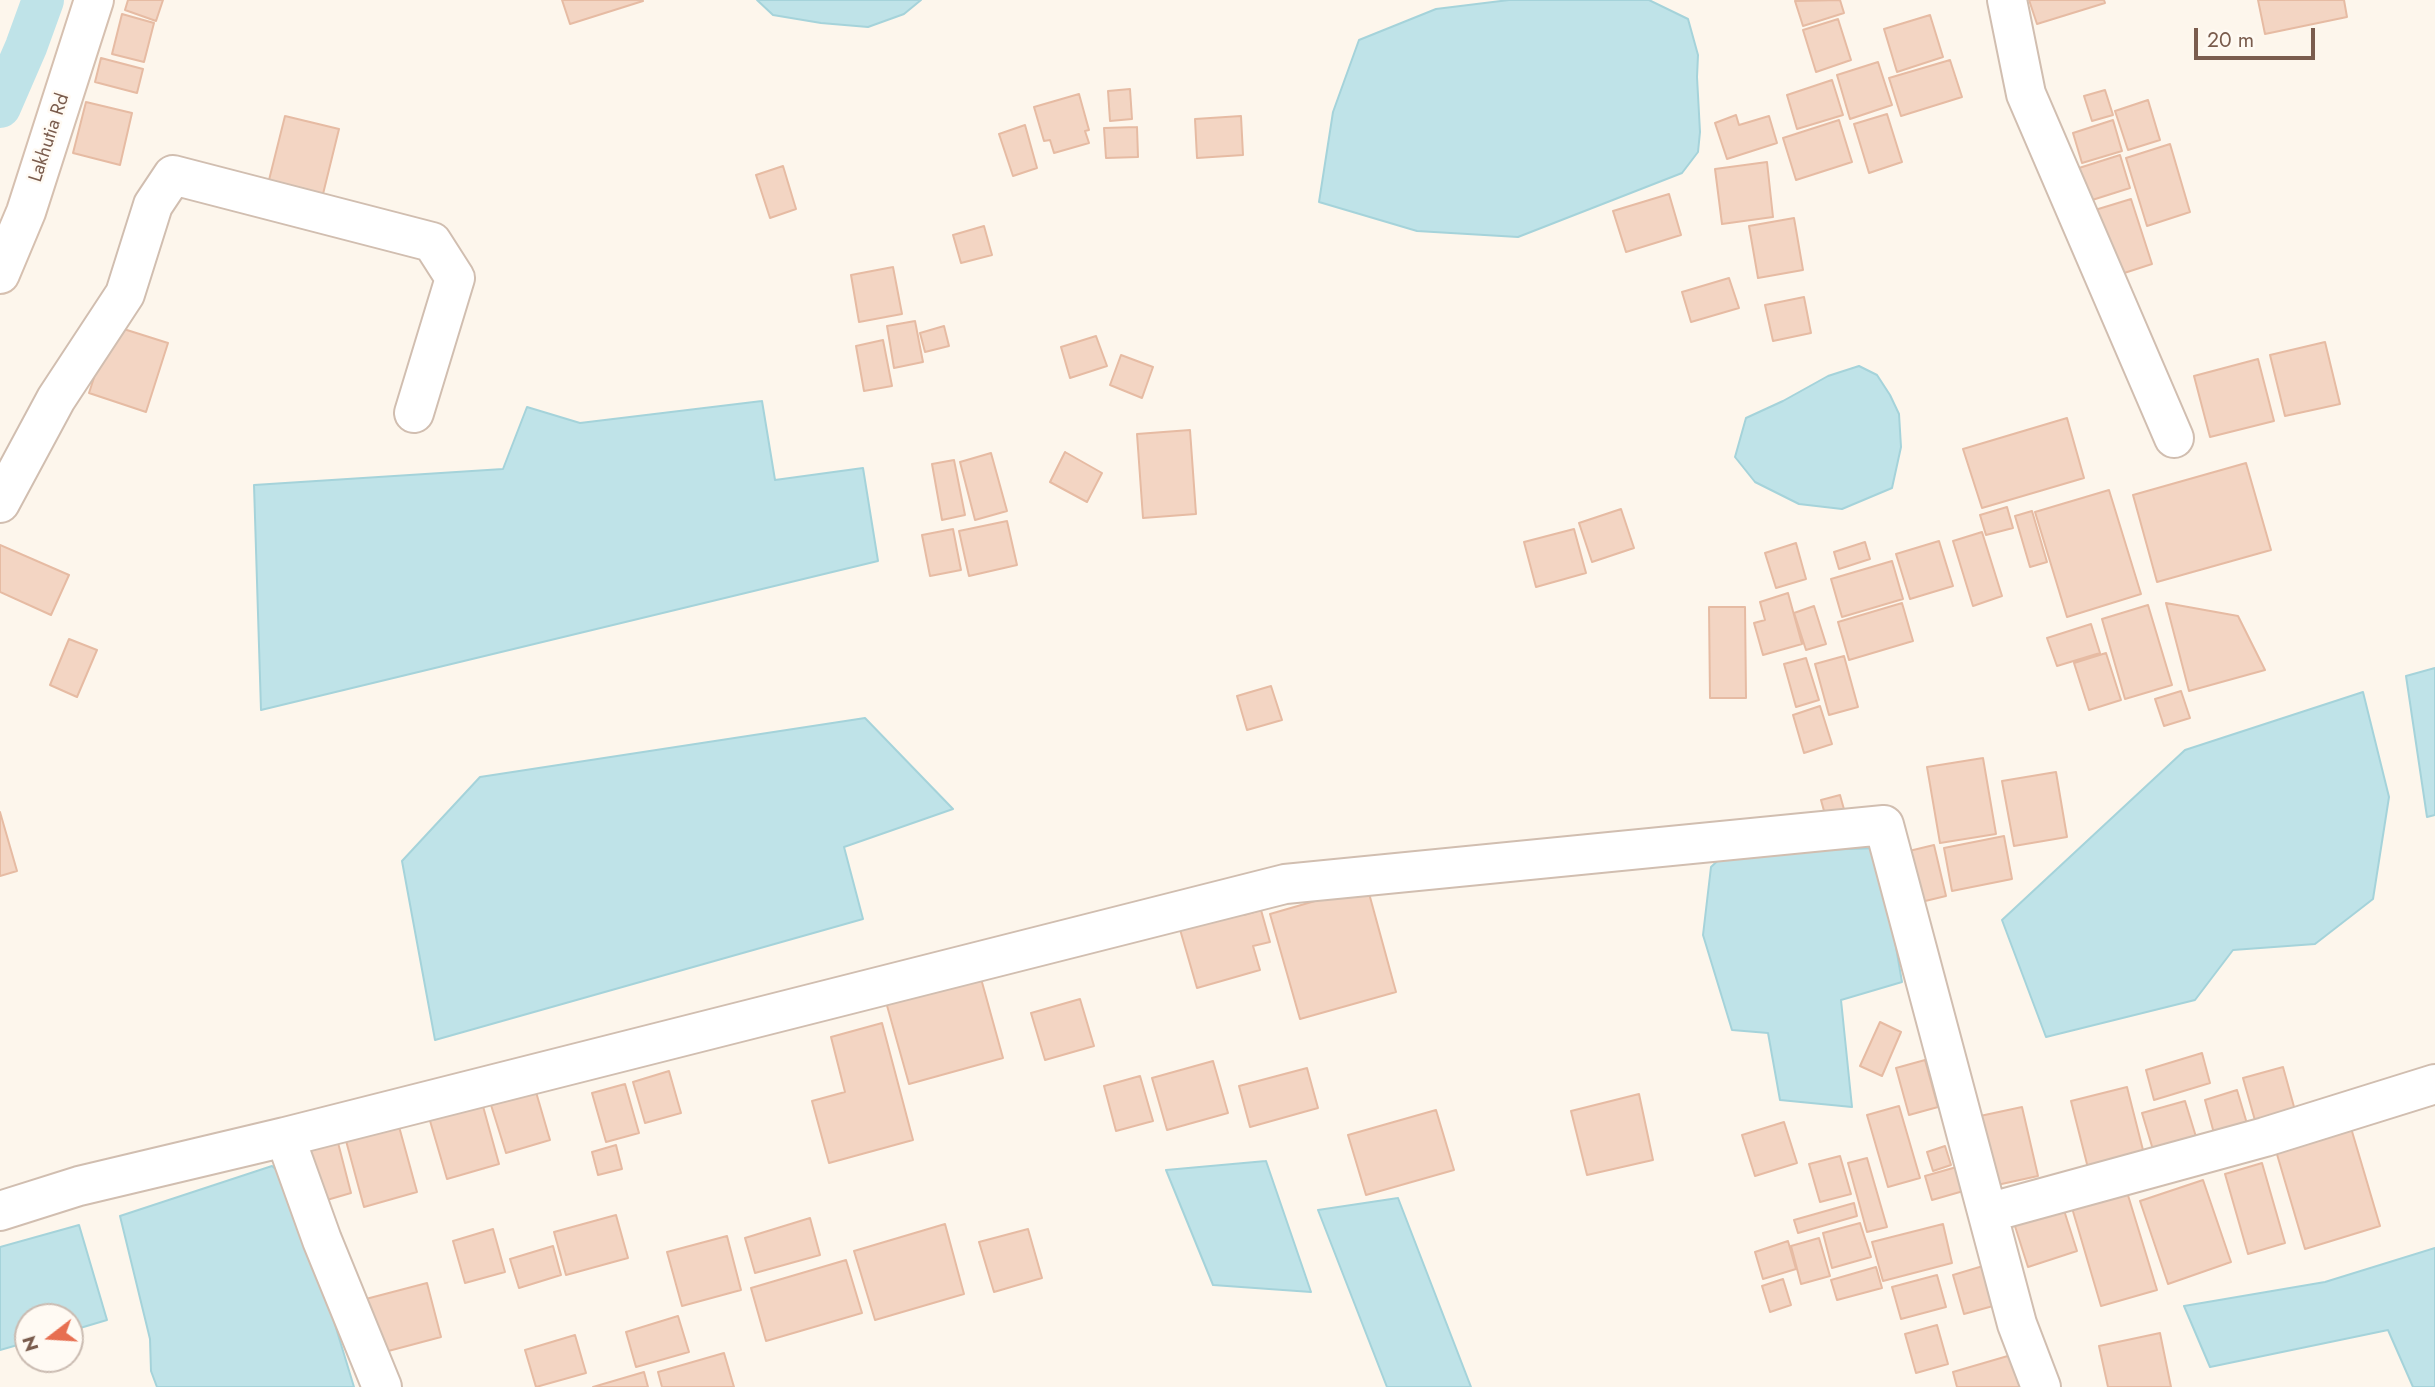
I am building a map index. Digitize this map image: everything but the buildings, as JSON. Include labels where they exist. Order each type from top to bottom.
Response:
[{"type":"street","name":"Lakhutia Rd","points":[[0,274],[26,212],[94,0]]},
{"type":"street","points":[[2007,0],[2025,94],[2174,438]]},
{"type":"street","points":[[0,503],[56,399],[125,294],[153,205],[173,175],[432,242],[455,278],[414,413]]},
{"type":"street","points":[[0,1211],[79,1186],[285,1137],[1285,884],[1884,825],[2017,1324],[2041,1387]]},
{"type":"street","points":[[2002,1209],[2266,1137],[2435,1084]]},
{"type":"street","points":[[285,1137],[322,1240],[382,1387]]},
{"type":"water","points":[[757,0],[921,0],[904,14],[868,27],[773,15]]},
{"type":"water","points":[[1509,0],[1649,0],[1688,19],[1698,55],[1700,132],[1698,152],[1682,173],[1518,237],[1417,231],[1319,202],[1333,112],[1359,40],[1436,9]]},
{"type":"water","points":[[1859,366],[1877,375],[1899,414],[1901,447],[1892,488],[1842,509],[1799,504],[1755,482],[1735,457],[1746,418],[1828,376]]},
{"type":"water","points":[[762,401],[775,480],[863,468],[878,561],[261,710],[254,485],[503,469],[527,407],[580,423]]},
{"type":"water","points":[[2435,668],[2435,815],[2427,817],[2406,676]]},
{"type":"water","points":[[2363,692],[2389,797],[2373,899],[2315,944],[2233,950],[2195,1000],[2046,1037],[2002,920],[2185,750]]},
{"type":"water","points":[[865,718],[953,809],[844,847],[863,919],[435,1040],[402,861],[480,777]]},
{"type":"water","points":[[1879,848],[1902,982],[1841,1000],[1852,1107],[1780,1100],[1768,1033],[1732,1030],[1703,935],[1711,867],[1726,853]]},
{"type":"water","points":[[1266,1161],[1311,1292],[1213,1285],[1166,1170]]},
{"type":"water","points":[[272,1166],[292,1183],[354,1387],[157,1387],[151,1371],[150,1339],[120,1216]]},
{"type":"water","points":[[1398,1198],[1471,1387],[1387,1387],[1318,1210]]},
{"type":"water","points":[[79,1225],[107,1320],[84,1327],[84,1303],[14,1303],[14,1346],[0,1350],[0,1247]]},
{"type":"water","points":[[2435,1248],[2435,1387],[2413,1387],[2388,1330],[2210,1367],[2184,1306],[2325,1282]]},
{"type":"waterway","points":[[0,107],[43,0]]}]
